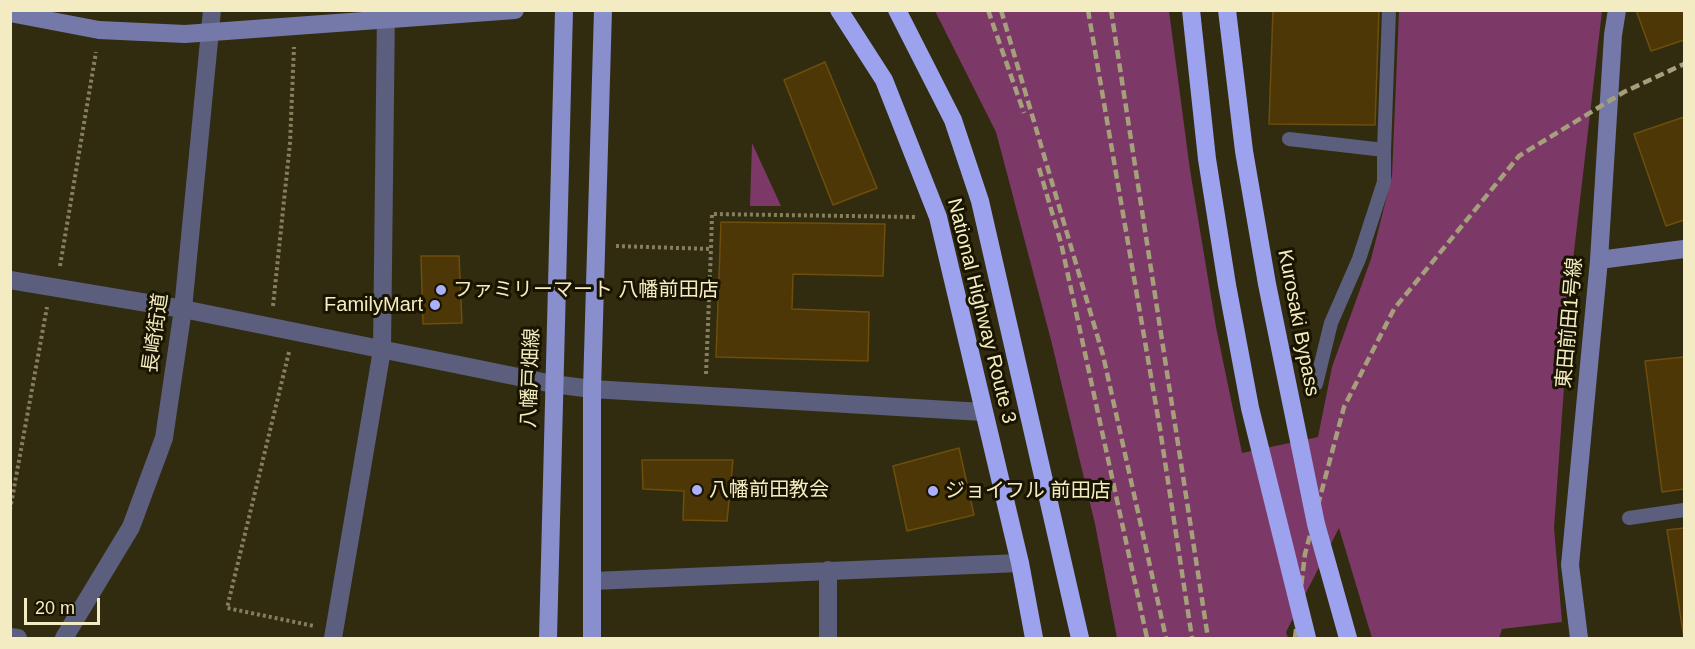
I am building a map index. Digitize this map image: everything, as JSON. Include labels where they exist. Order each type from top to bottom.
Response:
[{"type":"highway","name":"National Highway Route 3","points":[[839,10],[884,80],[938,217],[1020,563],[1034,639]]},
{"type":"highway","name":"National Highway Route 3","points":[[897,10],[953,120],[980,201],[1080,639]]},
{"type":"highway","points":[[1191,10],[1208,159],[1227,285],[1250,408],[1307,639]]},
{"type":"highway","name":"Kurosaki Bypass","points":[[1227,10],[1244,151],[1267,285],[1316,524],[1348,639]]},
{"type":"main road","name":"八幡戸畑線","points":[[548,639],[564,10]]},
{"type":"main road","points":[[592,639],[592,389],[603,10]]},
{"type":"street","name":"長崎街道","points":[[64,639],[131,527],[164,438],[183,309],[212,10]]},
{"type":"street","points":[[10,13],[99,30],[185,34],[295,26],[386,16],[515,10]]},
{"type":"street","name":"東田前田1号線","points":[[1579,639],[1570,565],[1599,260],[1612,35],[1617,10]]},
{"type":"street","points":[[334,634],[382,350],[386,16]]},
{"type":"street","points":[[1599,260],[1684,249]]},
{"type":"street","points":[[10,280],[183,309],[553,384],[592,389],[983,412]]},
{"type":"street","points":[[593,580],[1020,563]]},
{"type":"street","points":[[828,570],[828,639]]},
{"type":"street","points":[[10,637],[18,639]]},
{"type":"lane","points":[[1316,384],[1331,323],[1359,259],[1383,182],[1389,10]]},
{"type":"lane","points":[[1288,139],[1384,150]]},
{"type":"lane","points":[[1629,518],[1684,510]]},
{"type":"path","points":[[271,327],[290,143],[295,26]]},
{"type":"path","points":[[10,510],[54,287],[99,30]]},
{"type":"path","points":[[705,396],[712,214],[938,217]]},
{"type":"path","points":[[597,246],[711,249]]},
{"type":"path","points":[[294,332],[227,608],[334,634]]},
{"type":"shaded area","points":[[935,11],[1169,11],[1190,170],[1216,327],[1242,453],[1318,437],[1332,367],[1371,259],[1392,176],[1399,11],[1602,11],[1573,260],[1554,528],[1562,622],[1502,629],[1499,638],[1372,638],[1339,528],[1286,632],[1288,638],[1117,638],[1095,524],[1051,340],[996,132]]},
{"type":"shaded area","points":[[752,143],[781,206],[750,206]]},
{"type":"building","points":[[1273,10],[1379,10],[1375,125],[1269,124]]},
{"type":"building","points":[[1636,10],[1684,10],[1684,40],[1651,51]]},
{"type":"building","points":[[825,62],[877,188],[833,205],[784,80]]},
{"type":"building","points":[[1684,117],[1684,220],[1666,226],[1634,134]]},
{"type":"building","points":[[721,222],[885,224],[883,276],[793,274],[792,309],[869,312],[868,361],[716,357]]},
{"type":"building","name":"ファミリーマート 八幡前田店","points":[[421,256],[459,256],[462,323],[423,324]]},
{"type":"building","points":[[1684,357],[1684,489],[1662,492],[1645,361]]},
{"type":"building","name":"ジョイフル 前田店","points":[[959,448],[974,515],[907,531],[893,466]]},
{"type":"building","name":"八幡前田教会","points":[[642,460],[733,460],[727,521],[683,520],[684,491],[643,489]]},
{"type":"building","points":[[1684,528],[1684,638],[1667,530]]},
{"type":"railway","points":[[988,10],[1024,113]]},
{"type":"railway","points":[[1001,10],[1103,355],[1166,638]]},
{"type":"railway","points":[[1088,10],[1160,429],[1192,638]]},
{"type":"railway","points":[[1111,10],[1208,638]]},
{"type":"railway","points":[[1295,638],[1305,554],[1344,407],[1394,309],[1519,156],[1624,92],[1684,64]]},
{"type":"railway","points":[[1039,168],[1061,243],[1147,638]]},
{"type":"place","name":"ファミリーマート 八幡前田店","points":[[441,290]]},
{"type":"place","name":"FamilyMart","points":[[435,305]]},
{"type":"place","name":"八幡前田教会","points":[[697,490]]},
{"type":"place","name":"ジョイフル 前田店","points":[[933,491]]}]
